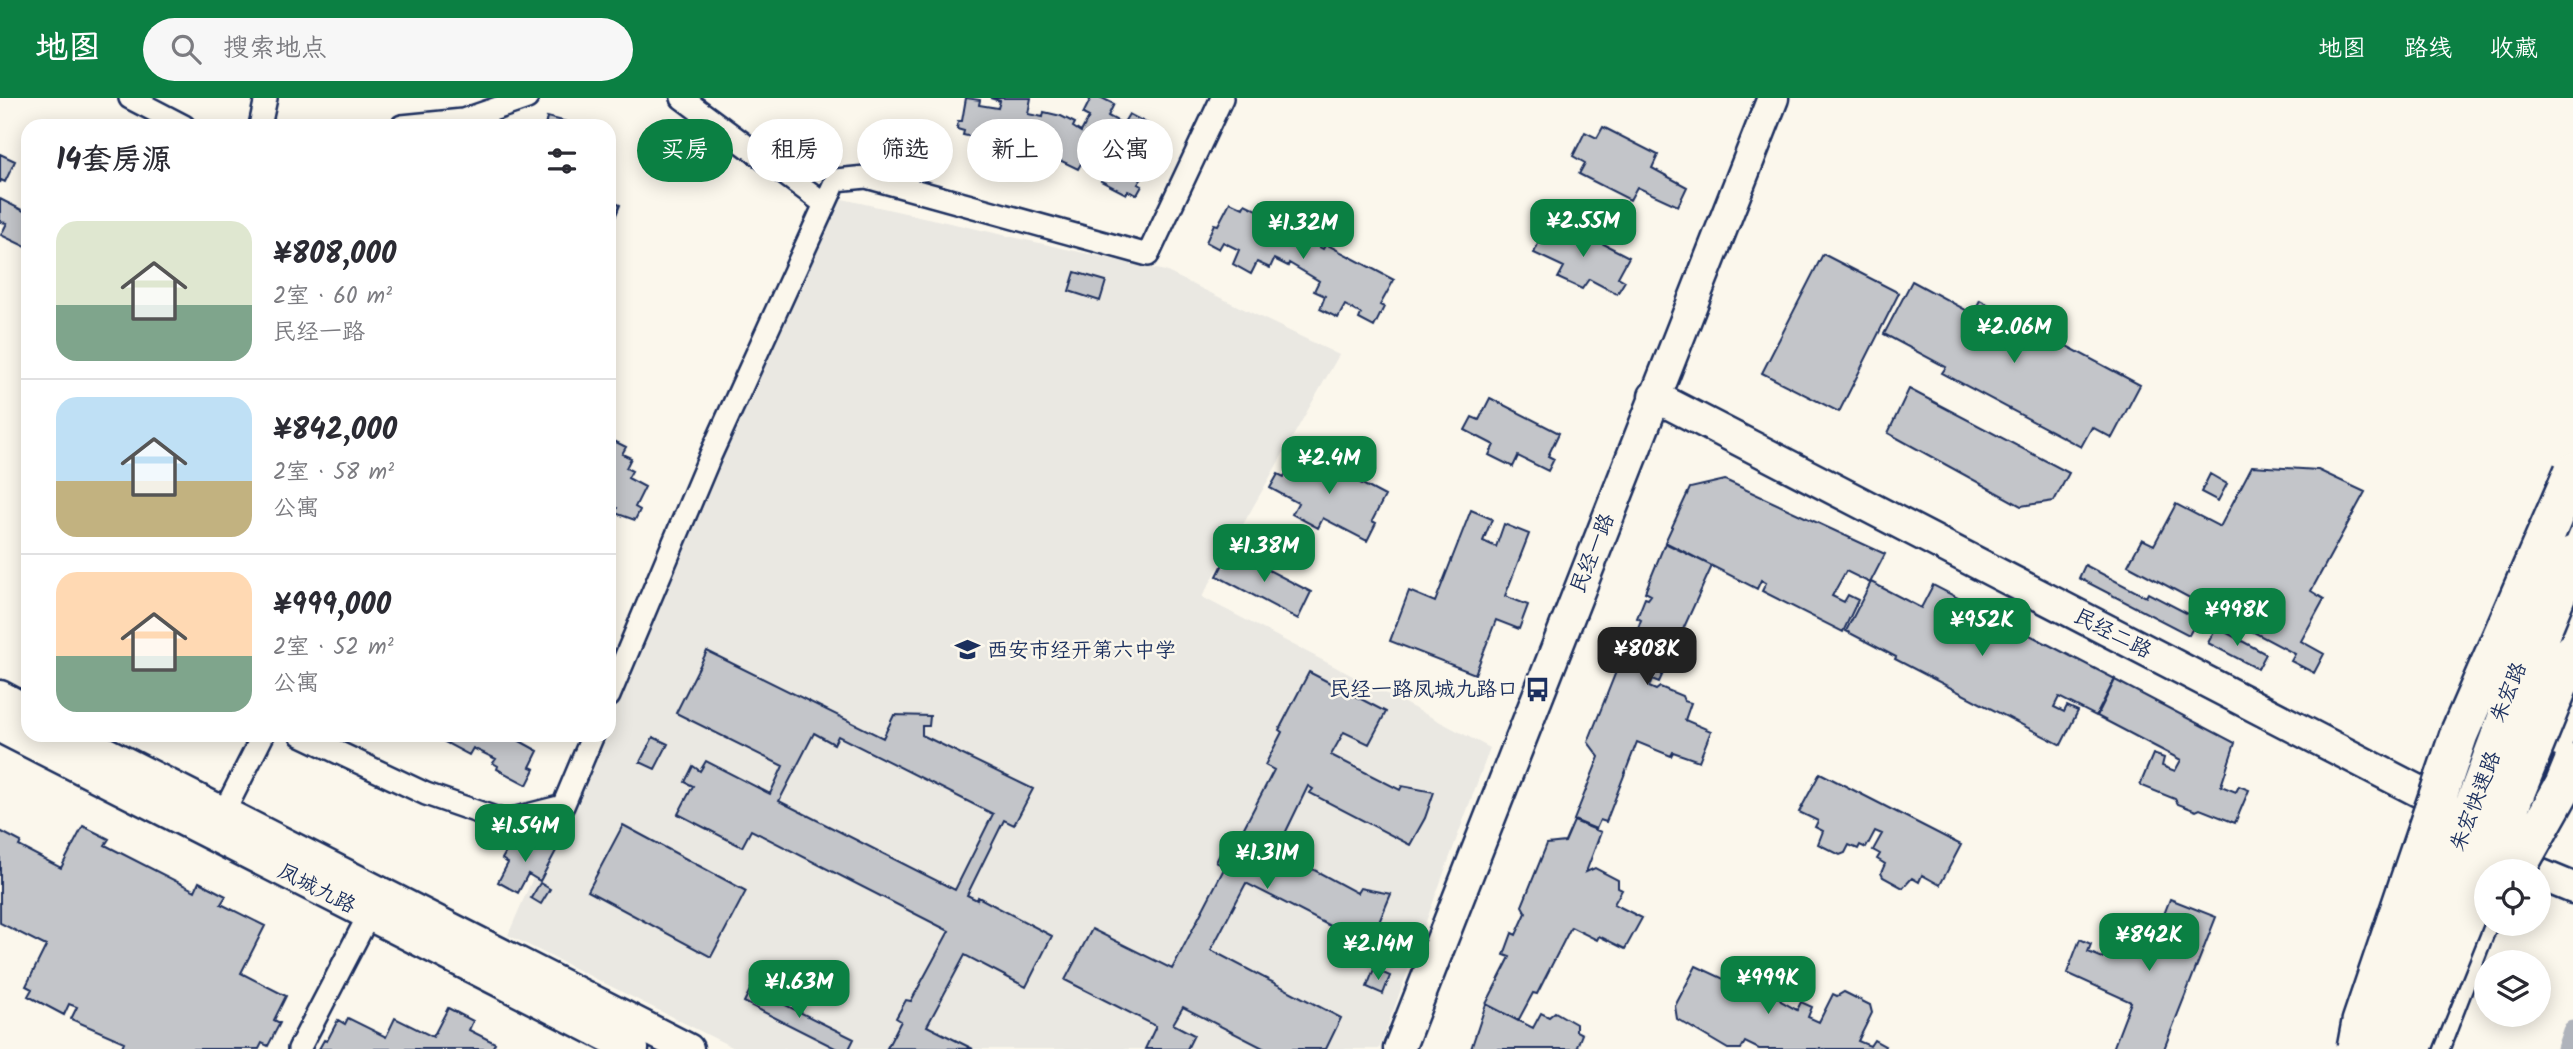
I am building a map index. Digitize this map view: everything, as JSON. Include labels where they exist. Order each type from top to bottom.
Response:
[{"type":"highway","points":[[2356,1049],[2361,1022],[2459,734],[2573,472]]},
{"type":"highway","name":"朱宏快速路","points":[[2382,1049],[2510,709],[2573,555]]},
{"type":"highway","name":"朱宏快速路","points":[[2413,1049],[2573,651]]},
{"type":"highway","points":[[2520,859],[2564,785],[2573,763]]},
{"type":"highway","points":[[2413,1049],[2478,936]]},
{"type":"street","points":[[130,98],[170,119]]},
{"type":"street","points":[[262,119],[266,98]]},
{"type":"street","points":[[466,119],[527,98]]},
{"type":"street","points":[[682,98],[825,204]]},
{"type":"street","points":[[616,679],[711,454],[836,180],[866,177],[1148,255],[1222,98]]},
{"type":"street","name":"民经一路","points":[[1399,1049],[1773,98]]},
{"type":"street","name":"民经二路","points":[[1654,396],[2460,813],[2504,859]]},
{"type":"street","name":"朱宏路","points":[[2367,1049],[2573,531]]},
{"type":"street","points":[[0,696],[21,707]]},
{"type":"street","points":[[2518,859],[2573,702]]},
{"type":"street","name":"凤城九路","points":[[0,727],[21,737]]},
{"type":"street","name":"凤城九路","points":[[32,742],[688,1049]]},
{"type":"street","name":"凤城九路","points":[[85,742],[224,812],[375,904],[634,1049]]},
{"type":"street","points":[[224,812],[259,742]]},
{"type":"street","points":[[316,742],[426,794],[503,821],[563,806],[590,742]]},
{"type":"street","points":[[2551,879],[2573,888]]},
{"type":"street","points":[[299,1049],[375,904]]},
{"type":"street","points":[[2434,1049],[2477,936]]},
{"type":"shaded area","name":"西安市经开第六中学","points":[[829,196],[1165,271],[1339,355],[1202,597],[1490,748],[1379,1049],[736,1049],[508,935],[592,742],[616,742],[616,686]]},
{"type":"building","points":[[966,98],[980,100],[979,105],[998,108],[1000,101],[990,98],[1031,98],[1028,114],[1043,117],[1044,112],[1075,123],[1073,127],[1077,130],[1077,169],[1063,162],[1063,119],[967,119],[967,136],[963,135],[964,131],[957,129],[958,121],[962,121]]},
{"type":"building","points":[[1091,98],[1102,98],[1114,104],[1108,116],[1114,119],[1088,119],[1089,117],[1083,114]]},
{"type":"building","points":[[1129,114],[1138,119],[1126,119]]},
{"type":"building","points":[[1603,127],[1658,155],[1652,168],[1687,187],[1678,206],[1637,187],[1630,200],[1579,174],[1585,163],[1573,156],[1585,132],[1597,138]]},
{"type":"building","points":[[0,154],[15,161],[5,182],[1,180],[0,183]]},
{"type":"building","points":[[1103,182],[1139,182],[1138,184],[1142,186],[1137,195],[1128,191],[1126,194]]},
{"type":"building","points":[[0,199],[21,210],[21,245],[1,235],[7,223],[0,222]]},
{"type":"building","points":[[1230,202],[1243,208],[1245,204],[1301,231],[1300,237],[1323,249],[1326,244],[1394,280],[1380,305],[1384,307],[1374,327],[1359,319],[1361,314],[1345,305],[1338,318],[1320,309],[1325,296],[1314,291],[1319,281],[1289,263],[1288,266],[1274,259],[1270,268],[1257,262],[1251,274],[1233,264],[1239,250],[1223,242],[1219,249],[1206,242],[1214,224],[1218,225]]},
{"type":"building","points":[[1559,221],[1629,257],[1618,277],[1625,281],[1617,294],[1589,279],[1582,289],[1558,278],[1564,267],[1534,253],[1540,239],[1548,243]]},
{"type":"building","points":[[1823,254],[1899,293],[1839,412],[1762,373]]},
{"type":"building","points":[[1075,272],[1106,281],[1100,301],[1069,291]]},
{"type":"building","points":[[1912,281],[1973,314],[1980,300],[2140,385],[2112,438],[2092,427],[2081,447],[1942,373],[1946,367],[1884,334]]},
{"type":"building","points":[[1909,389],[2069,473],[2054,501],[2021,506],[1888,433]]},
{"type":"building","points":[[1490,398],[1559,433],[1548,456],[1554,459],[1548,471],[1518,456],[1513,467],[1489,455],[1494,445],[1465,430],[1472,417],[1479,420]]},
{"type":"building","points":[[616,442],[626,447],[622,454],[631,458],[626,468],[632,471],[628,478],[645,487],[635,507],[640,510],[635,520],[616,513]]},
{"type":"building","points":[[1298,450],[1385,496],[1372,521],[1376,523],[1367,541],[1323,518],[1318,528],[1292,514],[1298,503],[1270,488],[1278,474],[1284,477]]},
{"type":"building","points":[[2252,466],[2318,470],[2365,492],[2311,591],[2324,599],[2301,641],[2324,654],[2314,673],[2291,661],[2295,654],[2128,565],[2142,539],[2154,545],[2176,504],[2220,527]]},
{"type":"building","points":[[2210,474],[2227,484],[2218,501],[2201,492]]},
{"type":"building","points":[[1725,480],[1885,554],[1870,583],[1846,571],[1832,596],[1844,602],[1848,595],[1858,600],[1843,632],[1762,591],[1766,583],[1761,580],[1757,589],[1665,542],[1690,488]]},
{"type":"building","points":[[1471,510],[1492,519],[1483,541],[1496,547],[1504,524],[1529,534],[1505,596],[1528,605],[1519,629],[1496,620],[1475,674],[1390,641],[1409,591],[1435,602]]},
{"type":"building","points":[[1665,543],[1712,566],[1659,682],[1652,679],[1649,687],[1656,690],[1660,687],[1682,696],[1684,701],[1691,703],[1685,720],[1711,731],[1699,761],[1673,752],[1671,756],[1637,742],[1606,822],[1600,820],[1596,829],[1574,820],[1599,757],[1588,742],[1627,644],[1632,644],[1641,620],[1637,618],[1645,598],[1648,599],[1651,595],[1645,592]]},
{"type":"building","points":[[1230,550],[1311,592],[1298,619],[1217,576]]},
{"type":"building","points":[[2085,565],[2146,597],[2148,593],[2198,619],[2189,635],[2079,578]]},
{"type":"building","points":[[1871,582],[1921,608],[1933,585],[2115,679],[2096,716],[2059,697],[2054,707],[2064,712],[2067,706],[2078,711],[2061,745],[1846,631]]},
{"type":"building","points":[[2216,627],[2266,654],[2258,669],[2208,643]]},
{"type":"building","points":[[707,651],[883,738],[894,715],[930,716],[929,726],[922,726],[922,735],[1033,789],[1014,825],[1004,820],[967,895],[977,900],[978,897],[1052,936],[1026,987],[965,955],[927,1026],[973,1049],[887,1048],[901,1021],[896,1018],[906,1000],[911,1001],[949,931],[751,830],[742,847],[678,814],[693,786],[685,782],[693,766],[700,771],[706,761],[770,794],[783,766],[676,713]],"holes":[[[814,733],[834,744],[838,736],[993,814],[955,890],[779,801]]]},
{"type":"building","points":[[1309,672],[1386,712],[1369,744],[1344,732],[1331,755],[1400,790],[1402,786],[1434,792],[1425,818],[1410,845],[1310,793],[1313,789],[1308,786],[1277,850],[1357,893],[1360,888],[1391,894],[1369,946],[1246,883],[1211,950],[1341,1018],[1326,1049],[1265,1049],[1183,1007],[1173,1024],[1194,1035],[1187,1049],[1145,1049],[1156,1026],[1065,980],[1092,929],[1172,969],[1225,867],[1216,862],[1231,832],[1239,837],[1274,770],[1265,765],[1282,732],[1279,730]]},
{"type":"building","points":[[2115,680],[2235,743],[2221,786],[2236,792],[2239,786],[2249,790],[2235,823],[2200,809],[2196,811],[2178,804],[2175,799],[2140,785],[2153,754],[2164,758],[2162,766],[2175,771],[2181,760],[2097,716]]},
{"type":"building","points":[[653,737],[668,744],[655,769],[640,762]]},
{"type":"building","points":[[445,742],[522,742],[538,751],[530,767],[535,769],[527,785],[497,769],[498,766],[493,763],[496,759],[473,748],[469,755]]},
{"type":"building","points":[[1820,773],[1961,845],[1940,885],[1922,875],[1919,882],[1912,878],[1903,888],[1883,877],[1881,873],[1885,864],[1877,859],[1880,854],[1873,850],[1882,834],[1875,831],[1866,848],[1860,845],[1858,849],[1849,845],[1845,853],[1840,855],[1818,844],[1823,831],[1815,827],[1818,821],[1799,812]]},
{"type":"building","points":[[1574,821],[1601,832],[1586,872],[1595,868],[1618,880],[1618,888],[1622,890],[1614,904],[1642,918],[1625,949],[1599,936],[1597,940],[1571,927],[1537,994],[1533,993],[1518,1021],[1486,1004],[1510,957],[1504,955],[1512,933],[1516,935],[1526,913],[1522,906],[1547,844],[1565,842]]},
{"type":"building","points":[[623,825],[746,891],[711,957],[588,891]]},
{"type":"building","points":[[83,826],[109,839],[105,845],[195,891],[199,882],[226,896],[221,904],[265,926],[241,973],[286,996],[274,1020],[280,1023],[268,1046],[262,1043],[259,1049],[121,1049],[124,1042],[71,1019],[77,1007],[69,1004],[64,1015],[28,996],[32,989],[26,986],[46,946],[0,923],[0,831],[21,842],[19,846],[61,868]]},
{"type":"building","points":[[530,837],[556,851],[540,881],[528,874],[518,893],[498,882],[508,863],[502,859],[511,843],[523,849]]},
{"type":"building","points":[[540,883],[550,889],[541,904],[531,898]]},
{"type":"building","points":[[2170,899],[2216,917],[2164,1049],[2113,1049],[2131,1002],[2067,973],[2080,939],[2091,944],[2088,952],[2103,958],[2115,928],[2120,930],[2121,927],[2154,940]]},
{"type":"building","points":[[1696,966],[1728,981],[1731,974],[1749,984],[1764,980],[1777,989],[1781,1001],[1797,1010],[1801,1002],[1812,1007],[1808,1017],[1819,1022],[1833,994],[1837,996],[1844,992],[1870,1005],[1872,1013],[1858,1041],[1870,1046],[1874,1040],[1885,1046],[1883,1049],[1759,1049],[1745,1042],[1741,1049],[1728,1049],[1677,1019],[1675,1006]]},
{"type":"building","points":[[1374,969],[1390,976],[1383,994],[1367,987]]},
{"type":"building","points":[[751,988],[854,1039],[849,1049],[837,1049],[744,1002]]},
{"type":"building","points":[[1486,1004],[1533,1028],[1541,1013],[1549,1017],[1555,1012],[1576,1024],[1576,1031],[1582,1034],[1576,1049],[1471,1049]]},
{"type":"building","points":[[448,1008],[473,1021],[469,1030],[495,1043],[492,1049],[319,1049],[324,1040],[327,1041],[338,1020],[345,1024],[348,1018],[386,1037],[395,1018],[433,1037]]},
{"type":"waterway","points":[[2567,1049],[2573,1031]]},
{"type":"place","name":"西安市经开第六中学","points":[[967,650]]},
{"type":"place","name":"民经一路凤城九路口","points":[[1538,689]]}]
